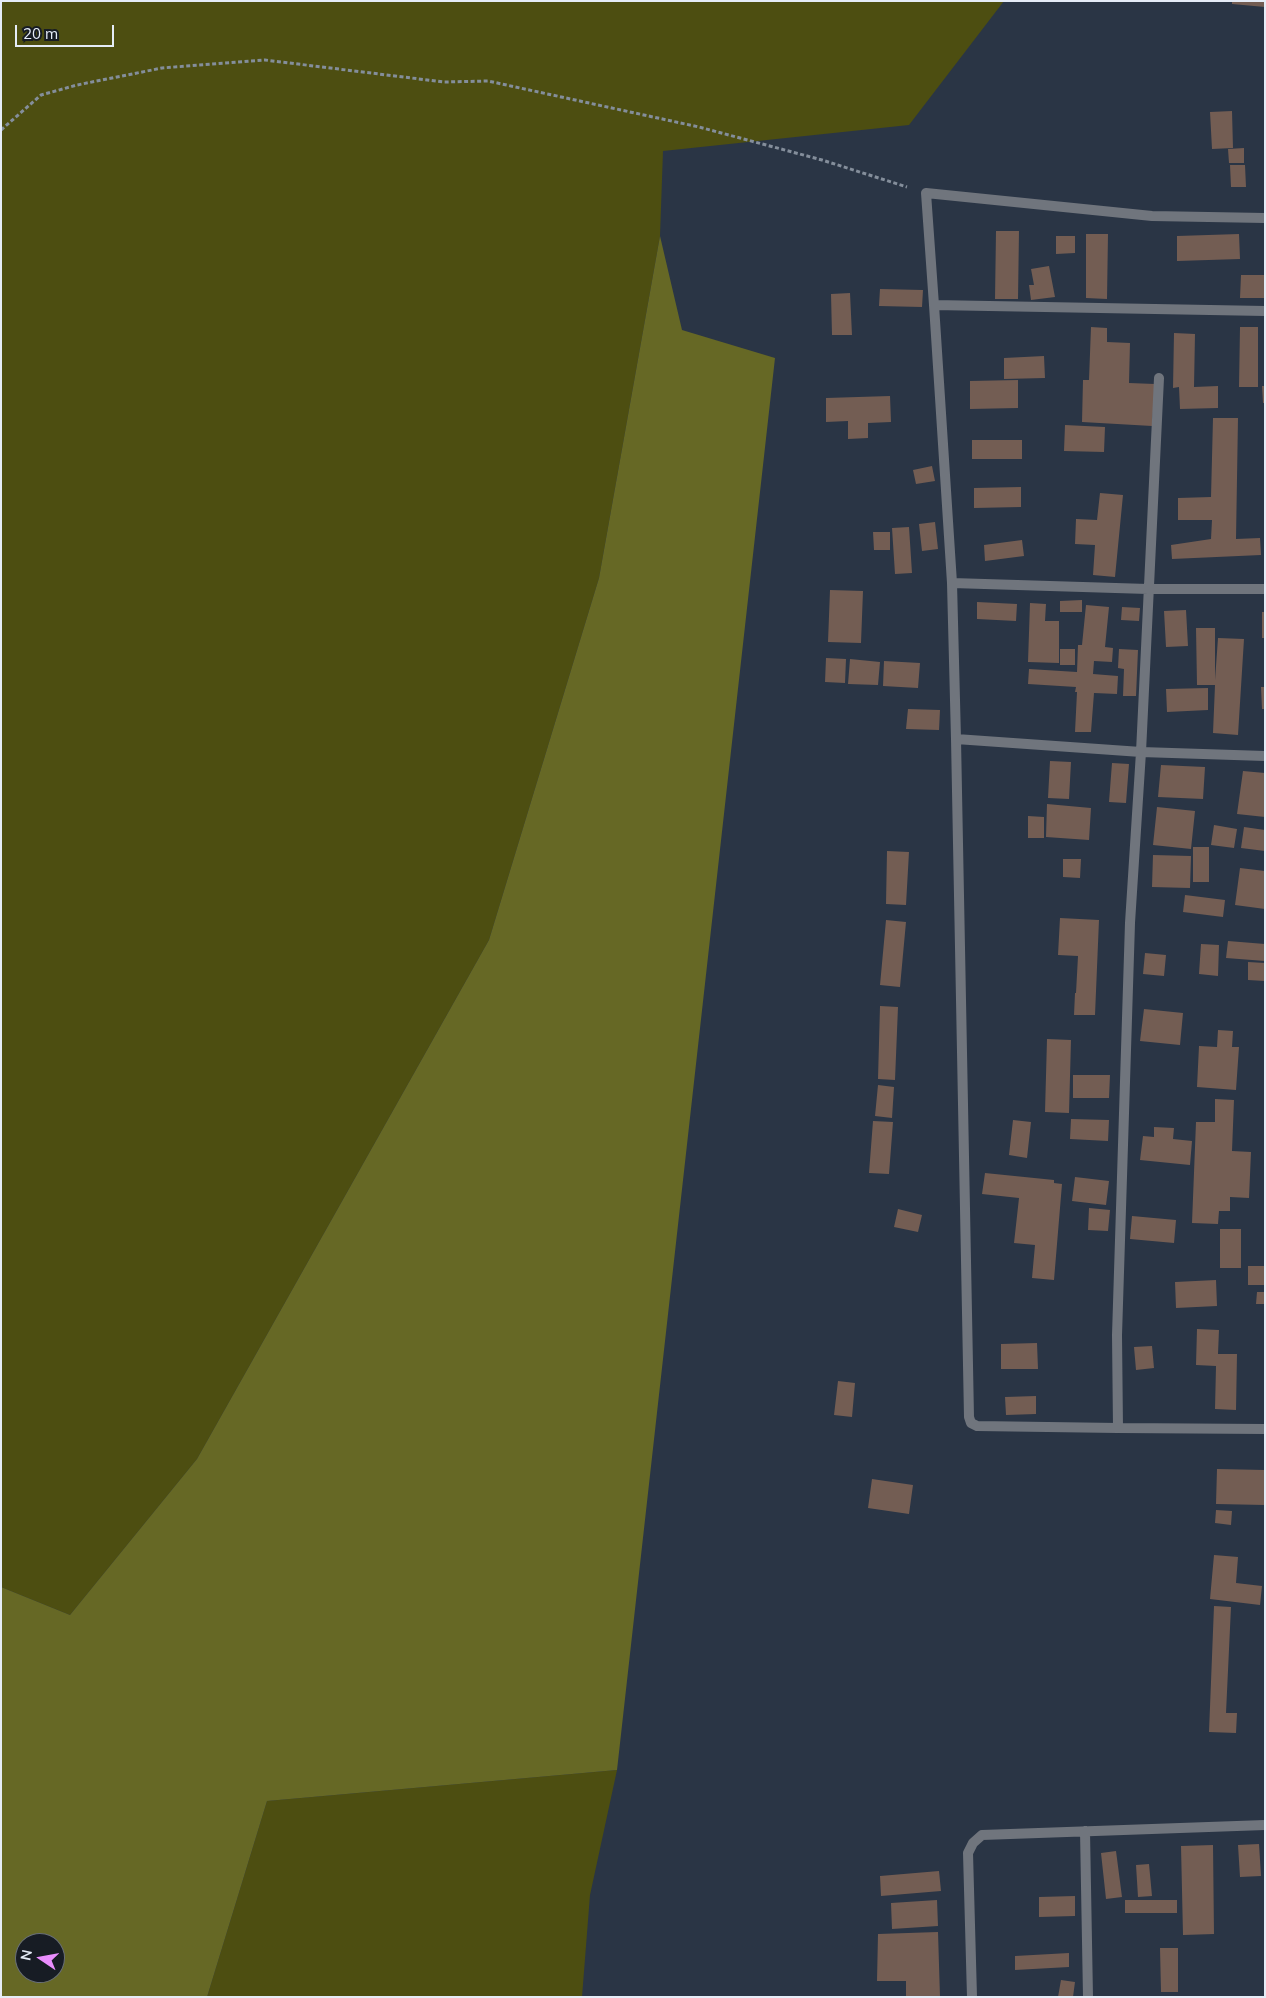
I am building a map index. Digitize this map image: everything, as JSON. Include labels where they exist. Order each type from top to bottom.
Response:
[{"type":"street","points":[[1265,218],[1152,216],[926,193],[952,583],[969,1417],[971,1423],[977,1426],[1265,1429]]},
{"type":"street","points":[[934,305],[1265,311]]},
{"type":"street","points":[[1118,1428],[1117,1336],[1130,922],[1141,752],[1159,378]]},
{"type":"street","points":[[952,583],[1148,589],[1265,589]]},
{"type":"street","points":[[956,739],[1141,752],[1265,756]]},
{"type":"street","points":[[972,1997],[968,1853],[973,1843],[982,1835],[1265,1825]]},
{"type":"street","points":[[1085,1831],[1088,1997]]},
{"type":"path","points":[[1,130],[41,95],[77,85],[162,68],[265,60],[444,82],[488,82],[699,127],[822,160],[926,193]]},
{"type":"shaded area","points":[[1,1],[1004,1],[909,125],[663,151],[660,236],[599,578],[489,940],[197,1459],[70,1615],[1,1587]]},
{"type":"shaded area","points":[[660,236],[682,330],[775,358],[617,1770],[267,1801],[207,1997],[1,1997],[1,1587],[70,1615],[197,1459],[489,940],[599,578]]},
{"type":"shaded area","points":[[617,1770],[590,1895],[582,1997],[207,1997],[267,1801]]},
{"type":"building","points":[[1232,1],[1265,1],[1265,7],[1232,4]]},
{"type":"building","points":[[1232,111],[1233,148],[1212,149],[1210,112]]},
{"type":"building","points":[[1244,148],[1244,163],[1229,163],[1228,149]]},
{"type":"building","points":[[1230,165],[1245,165],[1246,187],[1231,187]]},
{"type":"building","points":[[996,231],[1019,231],[1018,299],[995,299]]},
{"type":"building","points":[[1086,234],[1108,234],[1107,299],[1086,298]]},
{"type":"building","points":[[1239,234],[1240,259],[1177,261],[1177,236]]},
{"type":"building","points":[[1056,236],[1075,236],[1075,253],[1056,254]]},
{"type":"building","points":[[1049,266],[1055,297],[1031,300],[1029,285],[1034,285],[1031,269]]},
{"type":"building","points":[[1241,275],[1265,275],[1265,298],[1240,298]]},
{"type":"building","points":[[880,289],[923,290],[922,307],[879,306]]},
{"type":"building","points":[[850,293],[852,335],[832,335],[831,294]]},
{"type":"building","points":[[1091,327],[1107,328],[1107,342],[1130,343],[1129,383],[1155,384],[1152,426],[1082,422],[1083,380],[1089,380]]},
{"type":"building","points":[[1240,327],[1258,327],[1258,387],[1239,387]]},
{"type":"building","points":[[1174,333],[1195,334],[1194,387],[1218,386],[1218,408],[1180,409],[1179,387],[1173,388]]},
{"type":"building","points":[[1044,356],[1045,378],[1004,379],[1004,358]]},
{"type":"building","points":[[1018,380],[1018,408],[970,409],[970,381]]},
{"type":"building","points":[[1262,386],[1265,386],[1265,403],[1263,403]]},
{"type":"building","points":[[890,396],[891,422],[868,423],[868,438],[848,439],[848,421],[826,422],[826,398]]},
{"type":"building","points":[[1213,418],[1238,418],[1236,539],[1260,538],[1261,555],[1172,559],[1171,545],[1211,539],[1212,520],[1178,520],[1178,498],[1211,497]]},
{"type":"building","points":[[1065,425],[1105,427],[1104,452],[1064,451]]},
{"type":"building","points":[[972,440],[1022,440],[1022,459],[972,459]]},
{"type":"building","points":[[932,466],[935,481],[916,484],[913,470]]},
{"type":"building","points":[[1021,487],[1021,507],[974,508],[974,488]]},
{"type":"building","points":[[1100,493],[1123,495],[1115,577],[1093,575],[1095,545],[1075,544],[1076,519],[1097,520]]},
{"type":"building","points":[[935,522],[938,549],[922,551],[919,524]]},
{"type":"building","points":[[909,527],[912,573],[895,574],[892,528]]},
{"type":"building","points":[[873,532],[890,532],[890,550],[874,550]]},
{"type":"building","points":[[1022,540],[1024,556],[985,561],[984,545]]},
{"type":"building","points":[[830,590],[863,591],[861,643],[828,642]]},
{"type":"building","points":[[1082,600],[1082,612],[1060,612],[1060,601]]},
{"type":"building","points":[[977,602],[1017,604],[1016,621],[977,619]]},
{"type":"building","points":[[1030,603],[1046,604],[1045,621],[1059,621],[1059,663],[1028,662]]},
{"type":"building","points":[[1086,605],[1109,607],[1105,647],[1113,648],[1112,662],[1094,661],[1093,674],[1118,676],[1117,694],[1094,693],[1091,732],[1075,732],[1076,687],[1028,684],[1029,669],[1077,672],[1078,645],[1082,645]]},
{"type":"building","points":[[1122,607],[1140,608],[1139,621],[1121,620]]},
{"type":"building","points":[[1186,610],[1188,646],[1166,647],[1164,611]]},
{"type":"building","points":[[1262,612],[1265,612],[1265,638],[1262,638]]},
{"type":"building","points":[[1196,628],[1215,628],[1215,680],[1218,638],[1244,639],[1238,735],[1213,733],[1215,685],[1197,685]]},
{"type":"building","points":[[1060,649],[1075,649],[1075,665],[1060,665]]},
{"type":"building","points":[[1119,649],[1138,650],[1136,696],[1123,696],[1124,669],[1118,668]]},
{"type":"building","points":[[826,658],[846,659],[845,683],[825,682]]},
{"type":"building","points":[[850,659],[880,662],[878,685],[848,684]]},
{"type":"building","points":[[884,661],[920,663],[918,688],[883,686]]},
{"type":"building","points":[[1261,687],[1265,687],[1265,709],[1262,709]]},
{"type":"building","points":[[1208,688],[1208,710],[1167,712],[1166,689]]},
{"type":"building","points":[[908,709],[940,710],[939,730],[906,729]]},
{"type":"building","points":[[1050,761],[1071,762],[1069,799],[1048,798]]},
{"type":"building","points":[[1112,763],[1129,764],[1126,803],[1109,802]]},
{"type":"building","points":[[1161,765],[1205,767],[1203,799],[1158,797]]},
{"type":"building","points":[[1243,771],[1265,773],[1265,817],[1237,814]]},
{"type":"building","points":[[1047,804],[1091,808],[1089,840],[1046,837]]},
{"type":"building","points":[[1157,807],[1195,811],[1191,849],[1153,845]]},
{"type":"building","points":[[1028,816],[1044,817],[1044,838],[1028,838]]},
{"type":"building","points":[[1214,825],[1237,829],[1234,848],[1211,845]]},
{"type":"building","points":[[1244,827],[1265,830],[1265,851],[1241,848]]},
{"type":"building","points":[[1193,847],[1209,847],[1209,882],[1193,882]]},
{"type":"building","points":[[887,851],[909,852],[906,905],[886,904]]},
{"type":"building","points":[[1153,855],[1191,856],[1190,888],[1152,887]]},
{"type":"building","points":[[1063,859],[1081,859],[1080,878],[1063,877]]},
{"type":"building","points":[[1240,868],[1265,871],[1265,909],[1235,905]]},
{"type":"building","points":[[1185,895],[1225,900],[1223,917],[1183,912]]},
{"type":"building","points":[[1060,918],[1099,920],[1095,1015],[1074,1015],[1078,956],[1058,955]]},
{"type":"building","points":[[886,920],[906,922],[900,987],[880,985]]},
{"type":"building","points":[[1228,941],[1265,944],[1265,961],[1226,958]]},
{"type":"building","points":[[1201,944],[1219,945],[1218,976],[1199,974]]},
{"type":"building","points":[[1145,953],[1166,955],[1164,976],[1143,974]]},
{"type":"building","points":[[1248,962],[1265,963],[1265,981],[1248,980]]},
{"type":"building","points":[[880,1006],[898,1007],[895,1080],[878,1079]]},
{"type":"building","points":[[1144,1009],[1183,1013],[1180,1045],[1140,1041]]},
{"type":"building","points":[[1218,1030],[1233,1031],[1232,1047],[1239,1047],[1236,1090],[1197,1087],[1199,1046],[1217,1047]]},
{"type":"building","points":[[1047,1039],[1071,1040],[1069,1113],[1045,1112]]},
{"type":"building","points":[[1073,1075],[1110,1075],[1109,1098],[1073,1098]]},
{"type":"building","points":[[878,1085],[894,1087],[892,1118],[875,1116]]},
{"type":"building","points":[[1215,1099],[1234,1100],[1232,1151],[1251,1152],[1249,1198],[1230,1197],[1230,1211],[1219,1211],[1218,1224],[1192,1223],[1196,1122],[1215,1122]]},
{"type":"building","points":[[1071,1119],[1109,1120],[1108,1141],[1070,1139]]},
{"type":"building","points":[[1013,1120],[1031,1122],[1027,1158],[1009,1155]]},
{"type":"building","points":[[873,1121],[893,1122],[889,1174],[869,1173]]},
{"type":"building","points":[[1154,1127],[1174,1128],[1173,1139],[1192,1141],[1190,1165],[1140,1160],[1143,1136],[1154,1137]]},
{"type":"building","points":[[985,1173],[1054,1180],[1054,1183],[1062,1184],[1054,1280],[1032,1278],[1035,1245],[1014,1243],[1019,1198],[982,1194]]},
{"type":"building","points":[[1075,1177],[1109,1181],[1106,1205],[1072,1201]]},
{"type":"building","points":[[1089,1208],[1110,1210],[1108,1231],[1088,1230]]},
{"type":"building","points":[[898,1209],[922,1215],[918,1232],[894,1227]]},
{"type":"building","points":[[1132,1216],[1176,1220],[1174,1243],[1130,1239]]},
{"type":"building","points":[[1220,1229],[1241,1229],[1241,1268],[1220,1268]]},
{"type":"building","points":[[1248,1266],[1265,1266],[1265,1285],[1248,1285]]},
{"type":"building","points":[[1216,1280],[1217,1306],[1176,1308],[1175,1282]]},
{"type":"building","points":[[1257,1292],[1265,1292],[1265,1304],[1256,1304]]},
{"type":"building","points":[[1197,1329],[1219,1330],[1218,1354],[1237,1354],[1236,1410],[1215,1409],[1216,1366],[1196,1365]]},
{"type":"building","points":[[1037,1343],[1038,1369],[1001,1369],[1001,1344]]},
{"type":"building","points":[[1152,1346],[1154,1368],[1136,1370],[1134,1347]]},
{"type":"building","points":[[838,1381],[855,1383],[852,1417],[834,1415]]},
{"type":"building","points":[[1036,1396],[1036,1414],[1006,1415],[1005,1397]]},
{"type":"building","points":[[1217,1469],[1265,1470],[1265,1505],[1216,1504]]},
{"type":"building","points":[[872,1479],[913,1485],[909,1514],[868,1508]]},
{"type":"building","points":[[1216,1510],[1232,1511],[1231,1525],[1215,1523]]},
{"type":"building","points":[[1214,1555],[1238,1557],[1236,1583],[1262,1586],[1260,1605],[1210,1599]]},
{"type":"building","points":[[1214,1606],[1231,1607],[1226,1713],[1237,1713],[1236,1733],[1209,1732]]},
{"type":"building","points":[[1259,1844],[1261,1876],[1240,1877],[1238,1845]]},
{"type":"building","points":[[1213,1845],[1214,1934],[1183,1935],[1181,1846]]},
{"type":"building","points":[[1116,1851],[1122,1897],[1106,1899],[1101,1853]]},
{"type":"building","points":[[1149,1864],[1152,1896],[1138,1897],[1136,1865]]},
{"type":"building","points":[[939,1871],[941,1891],[881,1896],[880,1876]]},
{"type":"building","points":[[1075,1896],[1075,1916],[1039,1917],[1039,1897]]},
{"type":"building","points":[[937,1900],[938,1926],[892,1929],[891,1903]]},
{"type":"building","points":[[1125,1900],[1177,1900],[1177,1913],[1125,1913]]},
{"type":"building","points":[[938,1932],[940,1997],[906,1997],[906,1981],[877,1981],[878,1934]]},
{"type":"building","points":[[1160,1948],[1178,1948],[1178,1992],[1161,1992]]},
{"type":"building","points":[[1069,1953],[1069,1967],[1015,1970],[1015,1956]]},
{"type":"building","points":[[1061,1980],[1075,1982],[1073,1997],[1058,1997]]}]
